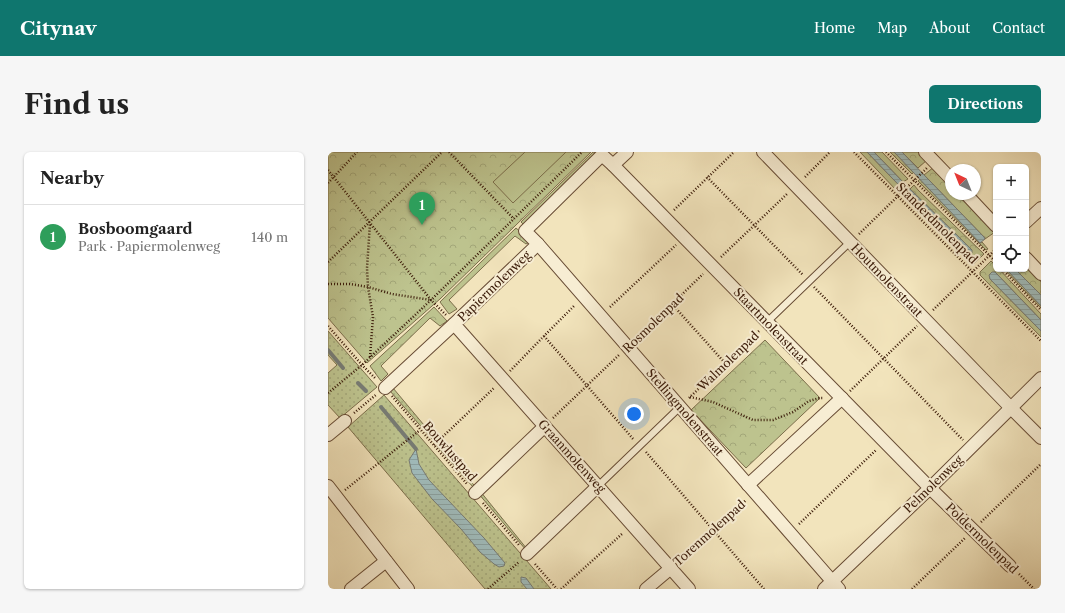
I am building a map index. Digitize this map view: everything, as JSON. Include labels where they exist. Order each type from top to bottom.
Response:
[{"type":"street","points":[[613,165],[627,152]]},
{"type":"street","name":"Houtmolenstraat","points":[[763,152],[1041,438]]},
{"type":"street","points":[[925,152],[945,173]]},
{"type":"street","name":"Papiermolenweg","points":[[385,388],[538,244],[525,231],[602,155],[613,165]]},
{"type":"street","name":"Staartmolenstraat","points":[[613,165],[930,488]]},
{"type":"street","points":[[972,200],[993,223]]},
{"type":"street","points":[[1029,219],[1041,208]]},
{"type":"street","name":"Stellingmolenstraat","points":[[538,244],[790,533],[832,586]]},
{"type":"street","points":[[1029,261],[1041,274]]},
{"type":"street","name":"Graanmolenweg","points":[[454,324],[689,589]]},
{"type":"street","name":"Pelmolenweg","points":[[832,586],[1041,378]]},
{"type":"street","name":"Torenmolenpad","points":[[751,489],[842,398]]},
{"type":"street","points":[[328,434],[344,421]]},
{"type":"street","points":[[474,493],[545,426]]},
{"type":"street","points":[[328,486],[408,589]]},
{"type":"street","points":[[527,554],[598,486]]},
{"type":"street","name":"Poldermolenpad","points":[[930,488],[1010,566]]},
{"type":"street","points":[[351,589],[386,560]]},
{"type":"street","name":"Torenmolenpad","points":[[646,589],[671,568]]},
{"type":"lane","name":"Walmolenpad","points":[[767,322],[850,242]]},
{"type":"lane","points":[[598,486],[680,407]]},
{"type":"path","points":[[328,183],[357,152]]},
{"type":"path","points":[[328,262],[442,152]]},
{"type":"path","points":[[449,152],[525,231]]},
{"type":"path","points":[[328,393],[370,358],[582,152]]},
{"type":"path","points":[[666,219],[734,152]]},
{"type":"path","name":"Rosmolenpad","points":[[545,426],[830,152]]},
{"type":"path","name":"Standerdmolenpad","points":[[854,152],[1041,341]]},
{"type":"path","points":[[886,152],[993,259]]},
{"type":"path","points":[[850,242],[928,167]]},
{"type":"path","points":[[328,170],[431,300],[454,324]]},
{"type":"path","points":[[707,177],[970,447]]},
{"type":"path","points":[[370,222],[367,268],[368,287],[373,317],[370,358]]},
{"type":"path","points":[[601,316],[684,237]]},
{"type":"path","points":[[1005,272],[1041,310]]},
{"type":"path","points":[[328,284],[350,284],[368,287],[392,294],[431,300]]},
{"type":"path","points":[[672,304],[725,363]]},
{"type":"path","name":"Walmolenpad","points":[[680,407],[767,322]]},
{"type":"path","name":"Bouwlustpad","points":[[328,326],[362,365],[385,388],[557,589]]},
{"type":"path","points":[[544,336],[764,589]]},
{"type":"path","points":[[344,421],[385,388]]},
{"type":"path","points":[[690,397],[713,402],[753,420],[773,420],[793,412],[809,401],[820,398],[842,398]]},
{"type":"path","points":[[337,497],[420,430]]},
{"type":"path","points":[[790,533],[884,441]]},
{"type":"path","name":"Torenmolenpad","points":[[671,568],[713,530],[751,489]]},
{"type":"path","points":[[561,589],[632,525]]},
{"type":"path","points":[[488,589],[527,554]]},
{"type":"path","name":"Poldermolenpad","points":[[1010,566],[1014,568],[1034,589]]},
{"type":"green space","points":[[328,152],[591,152],[440,299],[367,363],[328,318]]},
{"type":"green space","points":[[525,152],[566,152],[513,203],[493,182]]},
{"type":"green space","points":[[593,152],[596,153],[524,225],[521,222]]},
{"type":"green space","points":[[860,152],[867,152],[900,186],[897,191]]},
{"type":"green space","points":[[874,152],[882,152],[908,179],[903,182]]},
{"type":"green space","points":[[890,152],[894,152],[914,172],[912,174]]},
{"type":"green space","points":[[902,152],[918,152],[927,160],[918,168]]},
{"type":"green space","points":[[934,167],[945,177],[945,197],[924,175]]},
{"type":"green space","points":[[920,179],[980,243],[982,242],[988,249],[986,250],[918,181]]},
{"type":"green space","points":[[914,185],[984,254],[973,265],[904,198],[908,194],[965,254],[972,250],[910,189]]},
{"type":"green space","points":[[948,200],[967,200],[993,230],[993,233],[985,239]]},
{"type":"green space","points":[[516,228],[531,241],[526,244],[515,236],[449,300],[457,309],[449,314],[440,302]]},
{"type":"green space","points":[[991,261],[993,263],[993,272],[995,272],[990,275],[990,279],[1041,331],[1041,337],[980,275],[980,272]]},
{"type":"green space","points":[[1029,269],[1041,282],[1041,295],[1018,272],[1029,272]]},
{"type":"green space","points":[[995,272],[1002,272],[1041,314],[1041,320]]},
{"type":"green space","points":[[1007,272],[1009,272],[1041,306],[1041,308]]},
{"type":"green space","points":[[434,307],[447,321],[440,326],[430,318],[381,366],[388,374],[381,381],[370,366]]},
{"type":"green space","points":[[328,331],[377,387],[340,418],[328,405],[328,373],[337,365],[328,355]]},
{"type":"green space","points":[[765,340],[820,398],[746,468],[691,410]]},
{"type":"green space","points":[[393,388],[434,437],[432,439],[390,391]]},
{"type":"green space","points":[[384,395],[551,589],[485,589],[348,427]]},
{"type":"green space","points":[[438,444],[452,462],[475,486],[473,487],[437,446]]},
{"type":"green space","points":[[480,491],[527,549],[526,550],[478,493]]},
{"type":"water","points":[[867,152],[874,152],[972,250],[972,253],[969,255],[965,254]]},
{"type":"water","points":[[894,152],[902,152],[945,197],[945,200],[948,200],[984,237],[985,239],[980,243]]},
{"type":"water","points":[[992,272],[995,272],[1041,320],[1041,331],[990,279],[989,275]]},
{"type":"water","points":[[1009,272],[1018,272],[1041,295],[1041,306]]},
{"type":"water","points":[[416,449],[419,464],[429,480],[484,538],[505,563],[504,566],[499,567],[480,552],[461,529],[432,499],[412,473],[409,460]]},
{"type":"water","points":[[521,577],[526,578],[534,589],[527,589],[521,582]]},
{"type":"waterway","points":[[328,350],[343,368]]},
{"type":"waterway","points":[[358,383],[366,391]]},
{"type":"waterway","points":[[381,407],[416,449]]},
{"type":"place","name":"Bosboomgaard","points":[[422,225]]}]
